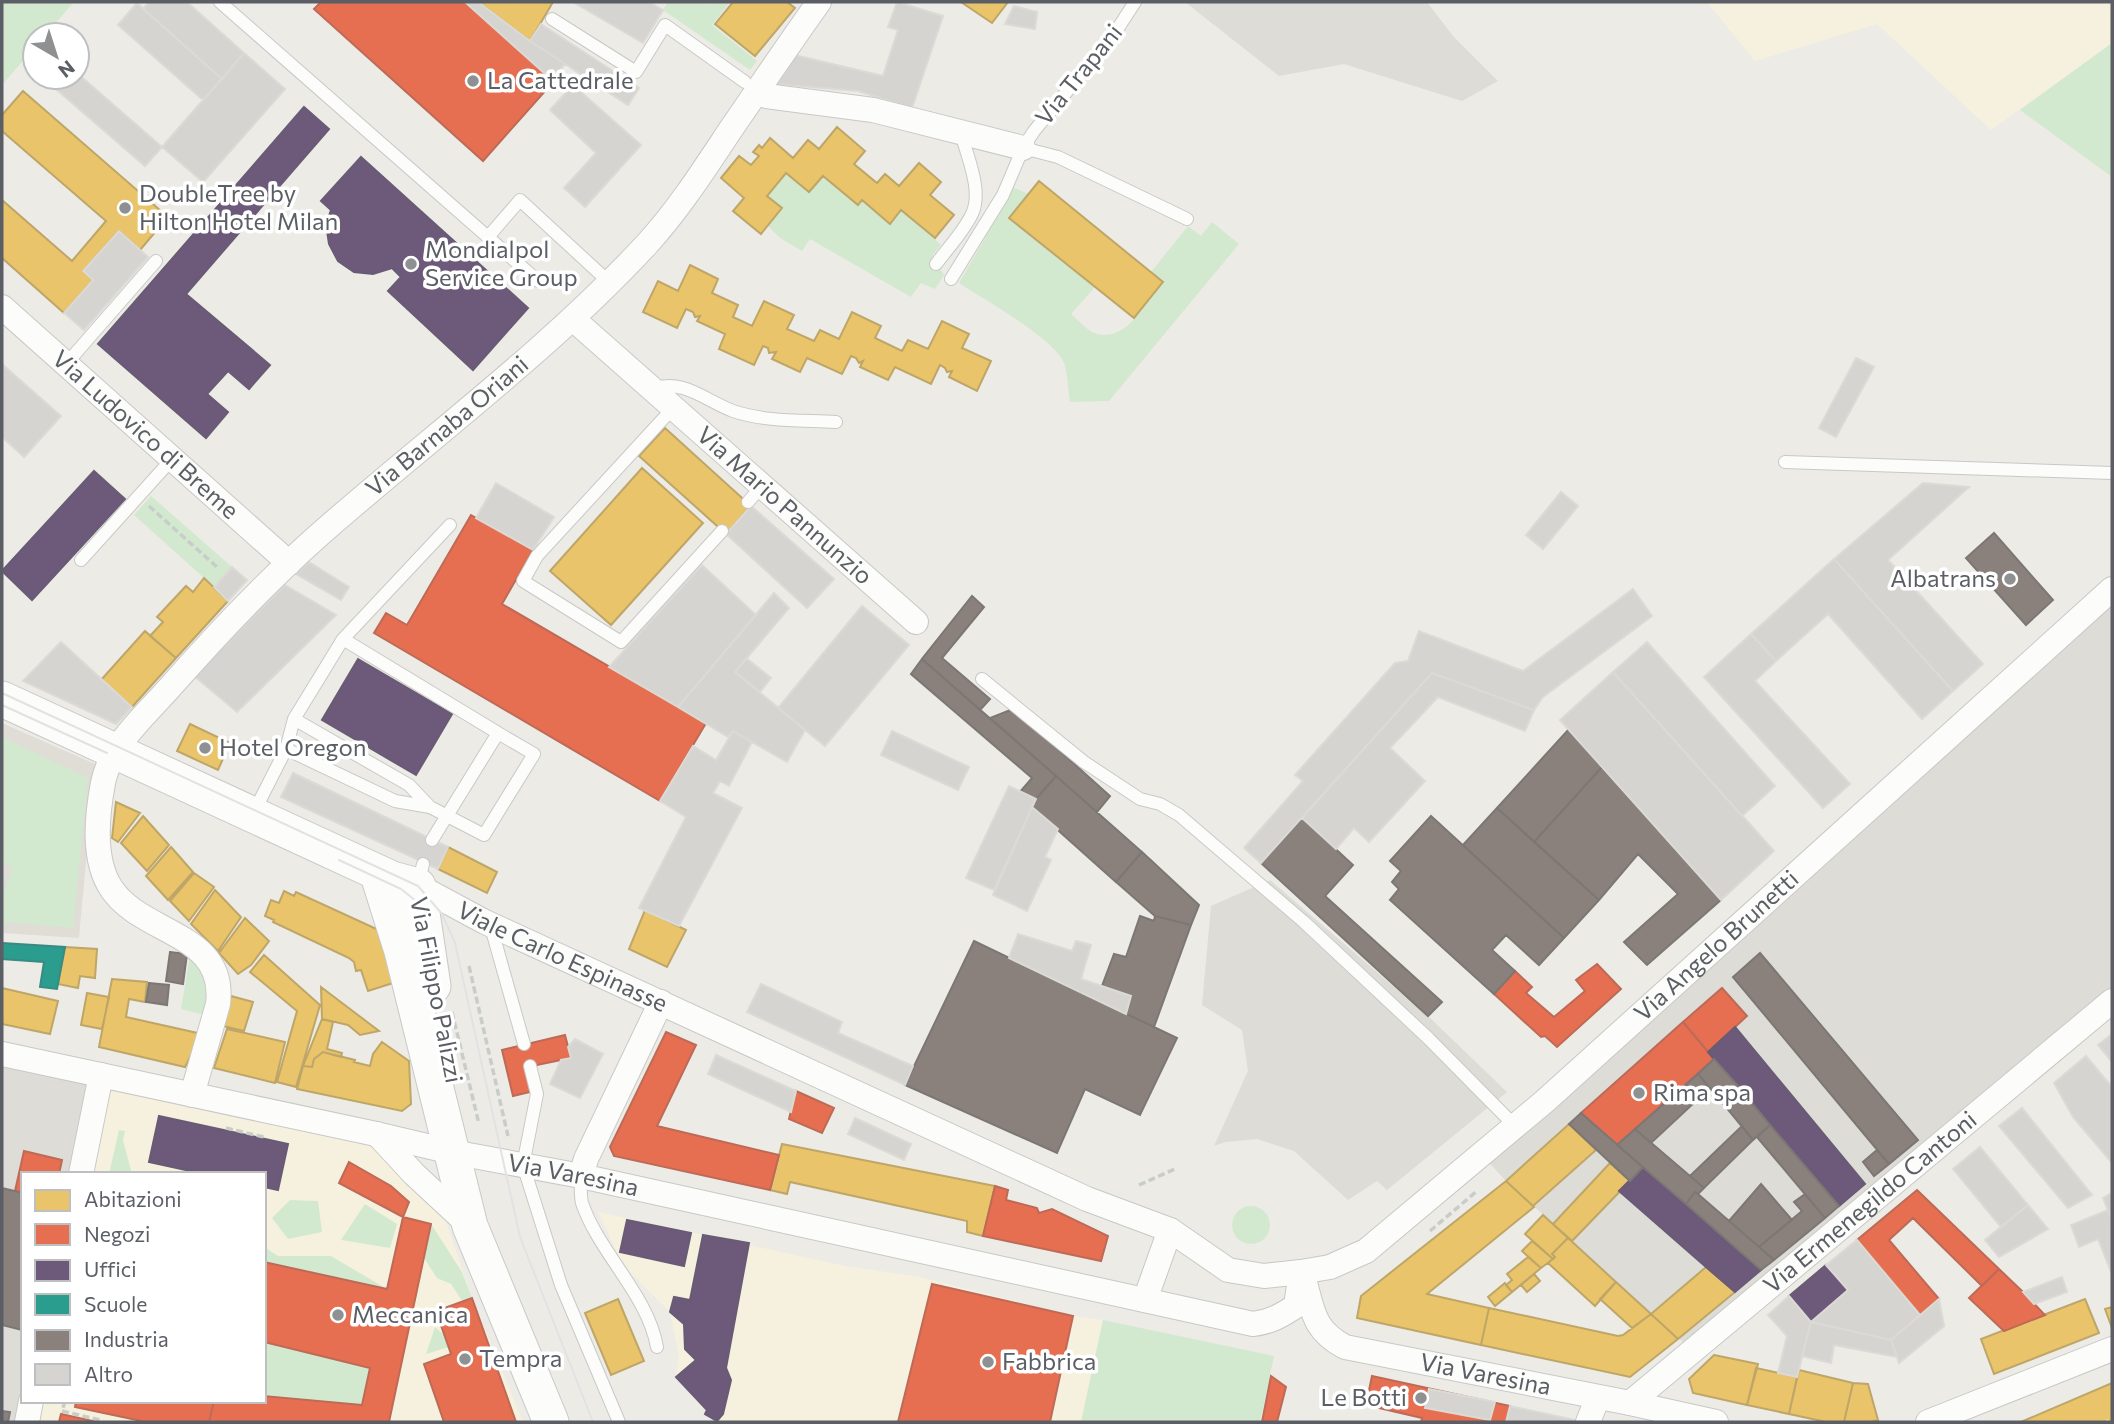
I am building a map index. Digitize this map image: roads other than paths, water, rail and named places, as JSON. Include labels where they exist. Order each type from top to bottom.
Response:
[{"type":"street","name":"Via Barnaba Oriani","points":[[116,750],[209,643],[289,563],[573,319],[663,225],[751,86],[819,2]]},
{"type":"street","points":[[751,86],[766,96],[873,110],[1023,148]]},
{"type":"street","name":"Via Ludovico di Breme","points":[[2,307],[289,563]]},
{"type":"street","name":"Via Mario Pannunzio","points":[[573,319],[674,408],[755,494],[916,622]]},
{"type":"street","name":"Via Angelo Brunetti","points":[[1170,1230],[1228,1270],[1264,1276],[1330,1267],[1366,1251],[1516,1126],[2112,589]]},
{"type":"street","name":"Viale Carlo Espinasse","points":[[2,699],[392,879],[420,875],[488,924],[1125,1215],[1170,1230]]},
{"type":"street","points":[[116,750],[104,780],[99,816],[100,858],[110,887],[122,902],[196,948],[209,960],[217,974],[220,989],[218,1004],[192,1094]]},
{"type":"street","name":"Via Filippo Palizzi","points":[[377,872],[402,951],[470,1226],[551,1422]]},
{"type":"street","name":"Via Filippo Palizzi","points":[[402,951],[409,905],[420,875]]},
{"type":"street","name":"Via Filippo Palizzi","points":[[420,875],[429,970],[463,1125],[452,1152]]},
{"type":"street","name":"Via Ermenegildo Cantoni","points":[[1630,1403],[2112,1001]]},
{"type":"street","points":[[581,1175],[586,1159],[661,1002]]},
{"type":"street","name":"Via Varesina","points":[[2,1054],[452,1152],[581,1175],[1253,1324],[1265,1323],[1296,1306],[1301,1272]]},
{"type":"street","points":[[81,1172],[101,1075]]},
{"type":"street","points":[[376,1134],[470,1226]]},
{"type":"street","points":[[1144,1300],[1170,1230]]},
{"type":"street","name":"Via Varesina","points":[[1301,1272],[1310,1307],[1318,1325],[1330,1339],[1345,1347],[1716,1422]]},
{"type":"street","points":[[1928,1422],[2112,1349]]},
{"type":"street","points":[[1588,1422],[1598,1397]]},
{"type":"street","points":[[27,1422],[31,1403]]},
{"type":"lane","points":[[220,2],[538,281]]},
{"type":"lane","name":"Via Trapani","points":[[951,279],[1003,195],[1023,148],[1034,131],[1113,36],[1135,2]]},
{"type":"lane","points":[[552,19],[636,72],[665,25],[751,86]]},
{"type":"lane","points":[[936,264],[972,215],[975,205],[976,192],[961,133]]},
{"type":"lane","points":[[1023,148],[1058,157],[1188,219]]},
{"type":"lane","points":[[488,237],[520,200],[609,282]]},
{"type":"lane","points":[[66,363],[156,261]]},
{"type":"lane","name":"Via Mario Pannunzio","points":[[653,389],[666,384],[683,387],[734,411],[763,417],[836,422]]},
{"type":"lane","points":[[674,408],[537,556],[523,581],[621,642],[722,531]]},
{"type":"lane","points":[[81,560],[173,458]]},
{"type":"lane","points":[[1785,462],[2112,473]]},
{"type":"lane","points":[[253,815],[286,749],[294,719],[343,639],[450,525]]},
{"type":"lane","points":[[286,749],[395,801],[430,807],[484,835],[534,754],[343,639]]},
{"type":"lane","points":[[982,679],[1084,762],[1140,799],[1160,804],[1179,815],[1313,931],[1428,1038],[1516,1126]]},
{"type":"lane","points":[[294,719],[409,785],[430,807]]},
{"type":"lane","points":[[432,840],[498,733]]},
{"type":"lane","points":[[488,924],[493,931],[524,1045]]},
{"type":"lane","points":[[530,1066],[537,1094],[523,1165],[561,1284],[619,1422]]},
{"type":"lane","points":[[581,1175],[583,1205],[654,1326],[657,1347]]},
{"type":"tram line","points":[[2,693],[418,886],[442,914],[455,943],[520,1237],[593,1422]]},
{"type":"tram line","points":[[2,705],[107,753]]},
{"type":"tram line","points":[[339,860],[401,889],[426,909]]},
{"type":"railway","points":[[2107,1422],[2112,1420]]},
{"type":"place","name":"La Cattedrale","points":[[473,81]]},
{"type":"place","name":"DoubleTree by Hilton Hotel Milan","points":[[125,208]]},
{"type":"place","name":"Mondialpol Service Group","points":[[411,264]]},
{"type":"place","name":"Albatrans","points":[[2010,579]]},
{"type":"place","name":"Hotel Oregon","points":[[205,748]]},
{"type":"place","name":"Rima spa","points":[[1639,1093]]},
{"type":"place","name":"Meccanica","points":[[338,1315]]},
{"type":"place","name":"Tempra","points":[[465,1359]]},
{"type":"place","name":"Fabbrica","points":[[988,1362]]},
{"type":"place","name":"Le Botti","points":[[1421,1398]]}]
